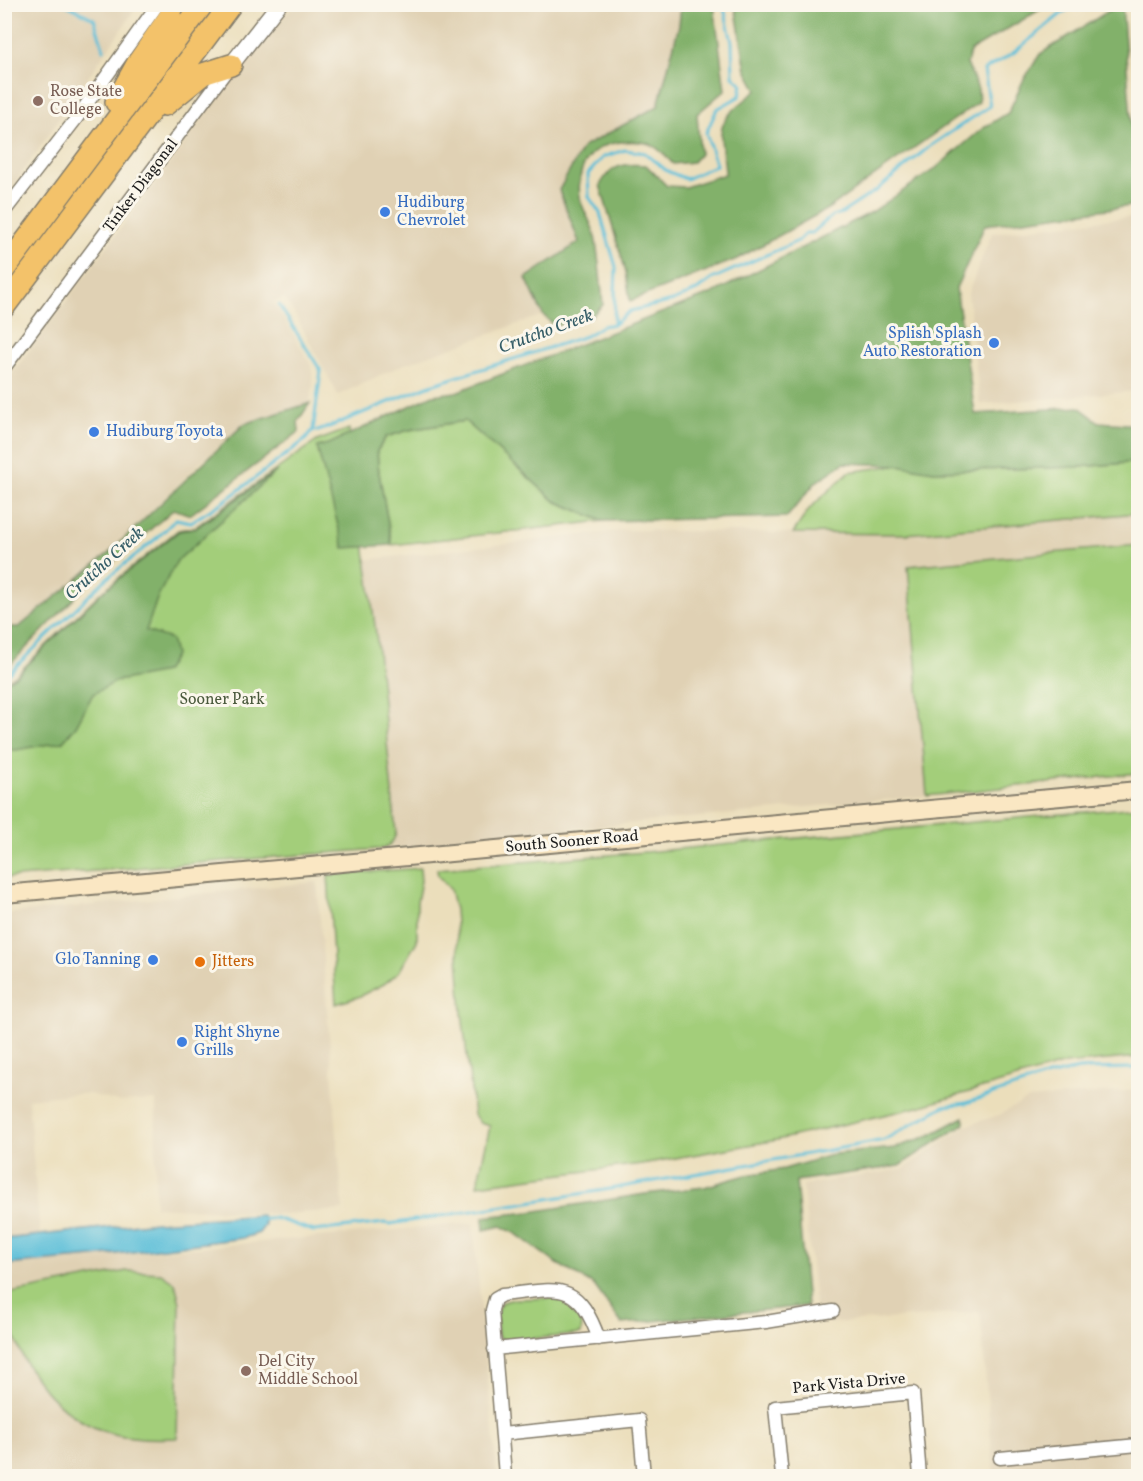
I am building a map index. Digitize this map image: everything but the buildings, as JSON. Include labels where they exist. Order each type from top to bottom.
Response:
[{"type":"highway","points":[[81,167],[136,64],[170,16],[173,4]]},
{"type":"highway","points":[[4,270],[203,4]]},
{"type":"highway","points":[[4,307],[231,4]]},
{"type":"highway","points":[[139,126],[203,74],[231,65]]},
{"type":"main road","name":"South Sooner Road","points":[[4,894],[1138,790]]},
{"type":"street","points":[[4,212],[158,4]]},
{"type":"street","name":"Tinker Diagonal","points":[[4,368],[279,4]]},
{"type":"street","points":[[505,1476],[494,1349],[492,1310],[495,1299],[502,1295],[555,1289],[569,1293],[581,1302],[599,1339]]},
{"type":"street","points":[[494,1349],[766,1322],[833,1311]]},
{"type":"street","name":"Park Vista Drive","points":[[782,1476],[775,1407],[913,1393],[920,1476]]},
{"type":"street","points":[[502,1434],[639,1420],[644,1476]]},
{"type":"street","points":[[1000,1458],[1138,1445]]},
{"type":"shaded area","name":"Rose State College","points":[[4,5],[138,5],[5,198]]},
{"type":"shaded area","points":[[293,5],[681,5],[679,25],[658,106],[583,147],[559,190],[579,242],[527,278],[543,315],[402,365],[338,395],[284,298],[274,302],[311,365],[313,384],[310,403],[244,424],[201,461],[108,554],[19,627],[5,627],[4,384],[230,82]]},
{"type":"shaded area","points":[[1138,216],[1138,391],[980,404],[968,293],[992,233]]},
{"type":"shaded area","points":[[1138,462],[1138,773],[927,796],[557,830],[393,849],[364,560],[627,530],[793,533],[810,508],[849,472],[897,465],[934,471],[1079,467]]},
{"type":"shaded area","points":[[317,882],[343,1210],[282,1214],[155,1207],[156,1100],[118,1102],[90,1094],[71,1094],[28,1099],[40,1235],[5,1239],[5,914]]},
{"type":"shaded area","points":[[1138,1090],[1138,1476],[1087,1476],[1086,1466],[994,1475],[980,1312],[817,1324],[803,1185],[903,1169],[966,1126],[999,1115],[1028,1099]]},
{"type":"shaded area","name":"Del City Middle School","points":[[473,1223],[497,1476],[5,1476],[5,1265]]},
{"type":"green space","points":[[681,5],[714,5],[725,90],[697,114],[700,154],[693,162],[673,164],[661,151],[650,144],[621,142],[601,148],[587,159],[580,176],[580,197],[595,236],[603,305],[592,315],[555,326],[543,315],[526,278],[579,242],[559,190],[583,147],[658,106],[679,25]]},
{"type":"green space","points":[[735,5],[1048,5],[970,51],[967,64],[978,89],[979,102],[829,208],[737,259],[630,301],[626,272],[600,185],[614,169],[631,164],[646,165],[667,186],[685,187],[725,174],[721,136],[724,122],[733,110],[757,90],[746,70]]},
{"type":"green space","points":[[1118,5],[1122,5],[1138,205],[985,225],[956,288],[975,414],[1079,407],[1099,422],[1138,425],[1138,462],[1079,467],[934,471],[897,465],[844,463],[816,482],[787,517],[603,521],[555,501],[465,421],[409,430],[386,437],[377,451],[392,545],[344,548],[317,447],[331,443],[433,395],[456,392],[713,293],[872,212],[936,168],[983,128],[1008,113],[1023,81],[1040,54]]},
{"type":"green space","points":[[310,403],[298,421],[299,432],[190,515],[174,509],[89,583],[5,670],[5,627],[19,627],[108,554],[244,424]]},
{"type":"green space","points":[[465,421],[555,501],[603,521],[392,545],[377,451],[386,437],[409,430]]},
{"type":"green space","name":"Sooner Park","points":[[349,429],[377,641],[396,833],[392,842],[380,849],[5,878],[5,682],[17,674],[99,594],[178,530],[195,527],[317,441]]},
{"type":"green space","points":[[1138,462],[1138,513],[906,534],[793,533],[810,508],[849,472],[897,465],[934,471],[1079,467]]},
{"type":"green space","points":[[277,471],[177,561],[158,596],[146,631],[171,639],[175,655],[165,672],[117,681],[93,694],[76,726],[62,742],[16,750],[5,749],[5,683],[17,675],[101,593],[179,531],[196,528]]},
{"type":"green space","points":[[1138,545],[1138,773],[927,796],[908,566]]},
{"type":"green space","points":[[1138,807],[1138,1057],[1065,1064],[918,1107],[777,1140],[642,1164],[477,1185],[490,1126],[480,1123],[474,1115],[462,1013],[455,910],[450,889],[438,876],[437,869]]},
{"type":"green space","points":[[420,868],[417,941],[399,972],[384,984],[358,997],[336,1004],[328,875]]},
{"type":"green space","points":[[964,1117],[964,1124],[899,1166],[796,1181],[807,1306],[622,1324],[594,1285],[501,1226],[484,1230],[483,1217],[704,1187],[746,1175],[784,1169],[835,1154],[895,1148],[928,1136]]},
{"type":"green space","points":[[127,1271],[161,1273],[175,1283],[180,1303],[177,1438],[122,1436],[96,1428],[79,1419],[50,1395],[37,1380],[27,1364],[13,1330],[6,1294]]},
{"type":"green space","points":[[556,1298],[573,1305],[582,1324],[581,1334],[508,1341],[498,1338],[496,1314],[500,1304],[514,1299]]},
{"type":"water","points":[[262,1215],[265,1225],[259,1233],[243,1238],[93,1257],[5,1265],[5,1239],[156,1222]]},
{"type":"waterway","points":[[65,4],[94,19],[104,50]]},
{"type":"waterway","points":[[614,323],[616,267],[600,213],[589,197],[588,174],[603,157],[625,150],[645,153],[667,171],[686,179],[716,165],[706,133],[717,109],[740,96],[742,84],[733,76],[732,42],[723,4]]},
{"type":"waterway","name":"Crutcho Creek","points":[[4,678],[105,580],[158,537],[176,519],[191,522],[223,502],[305,440],[313,430],[318,431],[428,386],[586,336],[602,326],[614,324],[630,311],[673,301],[697,290],[712,279],[798,241],[806,233],[812,233],[832,216],[842,213],[877,190],[930,146],[990,106],[984,70],[1012,54],[1076,4]]},
{"type":"waterway","points":[[279,305],[321,371],[313,430]]},
{"type":"waterway","points":[[259,1220],[275,1218],[314,1231],[390,1224],[604,1190],[884,1140],[944,1106],[966,1103],[1048,1076],[1079,1069],[1138,1068]]},
{"type":"place","name":"Rose State College","points":[[38,101]]},
{"type":"place","name":"Hudiburg Chevrolet","points":[[385,212]]},
{"type":"place","name":"Splish Splash Auto Restoration","points":[[994,343]]},
{"type":"place","name":"Hudiburg Toyota","points":[[94,432]]},
{"type":"place","name":"Glo Tanning","points":[[153,960]]},
{"type":"place","name":"Jitters","points":[[200,962]]},
{"type":"place","name":"Right Shyne Grills","points":[[182,1042]]},
{"type":"place","name":"Del City Middle School","points":[[246,1371]]}]
